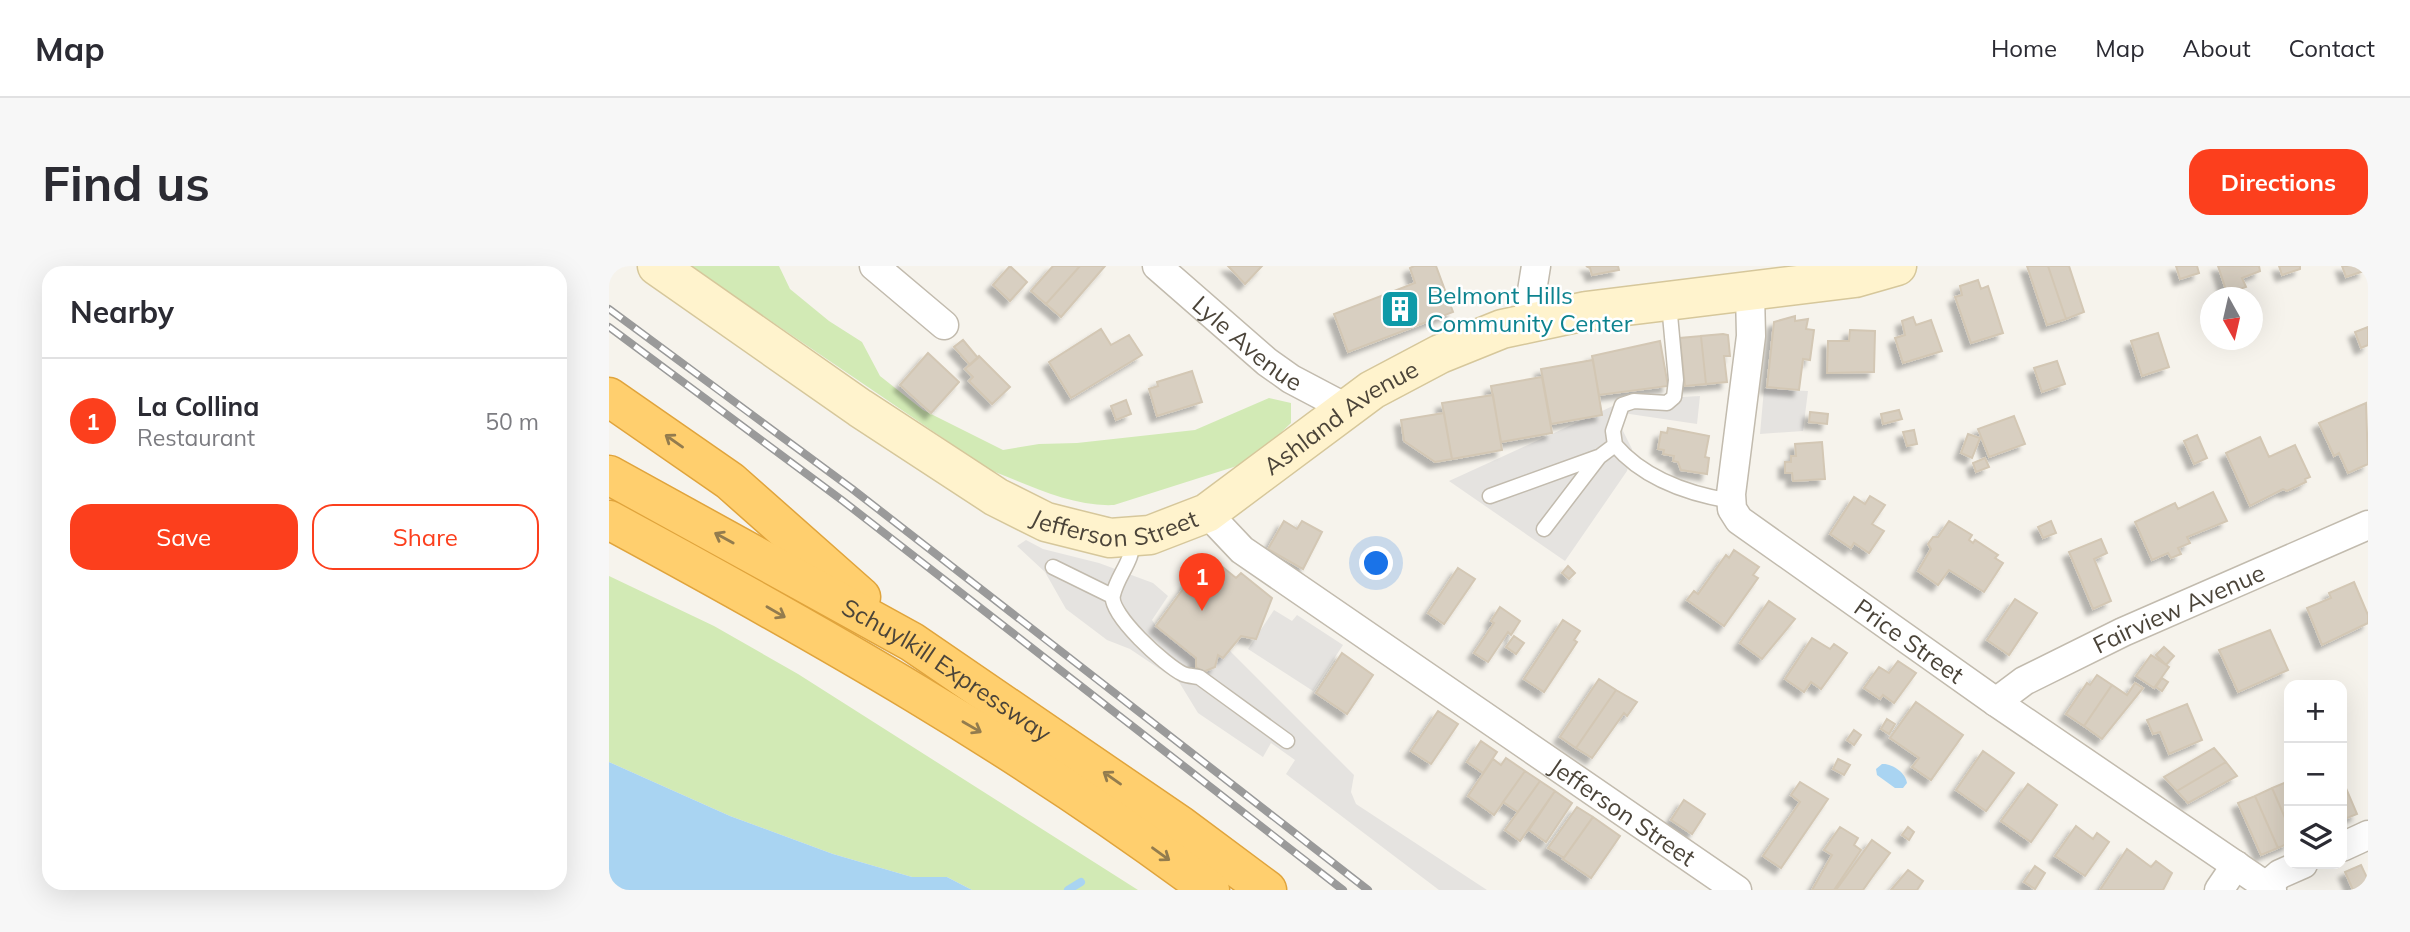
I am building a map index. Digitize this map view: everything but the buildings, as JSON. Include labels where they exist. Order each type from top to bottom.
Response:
[{"type":"highway","points":[[609,397],[730,481],[912,642]]},
{"type":"highway","name":"Schuylkill Expressway","points":[[609,475],[912,642],[1181,826],[1267,890]]},
{"type":"highway","name":"Schuylkill Expressway","points":[[609,520],[733,587],[990,737],[1210,890]]},
{"type":"highway","points":[[609,545],[733,587]]},
{"type":"street","name":"Jefferson Street","points":[[657,266],[860,408],[996,497],[1034,517],[1069,530],[1110,538],[1132,538],[1173,529],[1207,513],[1242,550],[1737,890]]},
{"type":"street","points":[[874,266],[944,325]]},
{"type":"street","name":"Lyle Avenue","points":[[1157,266],[1268,362],[1291,379],[1346,408]]},
{"type":"street","points":[[1527,322],[1536,266]]},
{"type":"street","name":"Ashland Avenue","points":[[1207,513],[1373,390],[1440,354],[1527,322],[1855,278],[1897,266]]},
{"type":"street","points":[[1731,501],[1751,335],[1750,293]]},
{"type":"street","name":"Price Street","points":[[1731,501],[1735,514],[1747,527],[1996,702],[2269,888]]},
{"type":"street","name":"Fairview Avenue","points":[[1996,702],[2024,681],[2123,632],[2368,525]]},
{"type":"street","points":[[2347,845],[2368,835]]},
{"type":"street","points":[[2219,890],[2236,865]]},
{"type":"street","points":[[2269,888],[2280,874],[2292,869]]},
{"type":"lane","points":[[1668,302],[1676,380],[1674,397],[1667,403],[1634,401],[1622,405],[1613,430],[1615,445],[1633,463],[1678,488],[1700,496],[1731,501]]},
{"type":"lane","points":[[1544,529],[1599,457],[1615,445]]},
{"type":"lane","points":[[1490,496],[1599,457]]},
{"type":"lane","points":[[1132,538],[1131,556],[1112,596],[1114,606],[1141,640],[1183,674],[1199,677],[1287,741]]},
{"type":"lane","points":[[1053,567],[1112,596]]},
{"type":"green space","points":[[690,266],[779,266],[790,289],[829,321],[862,342],[880,376],[923,410],[1003,450],[1039,444],[1077,443],[1195,430],[1269,398],[1291,403],[1291,423],[1269,444],[1240,465],[1114,505],[1067,499],[990,470]]},
{"type":"green space","points":[[609,576],[714,626],[798,674],[1138,890],[972,890],[947,877],[912,877],[833,854],[730,816],[609,762]]},
{"type":"shaded area","points":[[1764,389],[1808,391],[1803,431],[1760,434]]},
{"type":"shaded area","points":[[1700,396],[1697,424],[1623,413],[1621,427],[1632,449],[1627,471],[1565,561],[1449,481],[1626,400]]},
{"type":"shaded area","points":[[1026,540],[1043,549],[1099,563],[1153,583],[1168,596],[1152,620],[1196,658],[1199,671],[1211,670],[1218,655],[1223,658],[1229,650],[1354,775],[1351,792],[1356,804],[1487,890],[1439,890],[1286,774],[1295,760],[1271,743],[1263,757],[1198,713],[1179,682],[1130,649],[1107,640],[1066,609],[1045,572],[1017,546]]},
{"type":"shaded area","points":[[1274,610],[1292,621],[1297,615],[1343,645],[1313,691],[1248,649]]},
{"type":"water","points":[[609,762],[730,816],[833,854],[912,877],[947,877],[972,890],[609,890]]},
{"type":"water","points":[[1882,764],[1890,765],[1901,772],[1907,783],[1903,788],[1895,788],[1877,775],[1876,769]]},
{"type":"waterway","points":[[1068,890],[1081,882]]},
{"type":"railway","points":[[609,309],[851,488],[1368,890]]},
{"type":"railway","points":[[609,327],[843,501],[1343,890]]},
{"type":"place","name":"Belmont Hills Community Center","points":[[1400,309]]},
{"type":"place","name":"La Collina","points":[[1202,611]]}]
